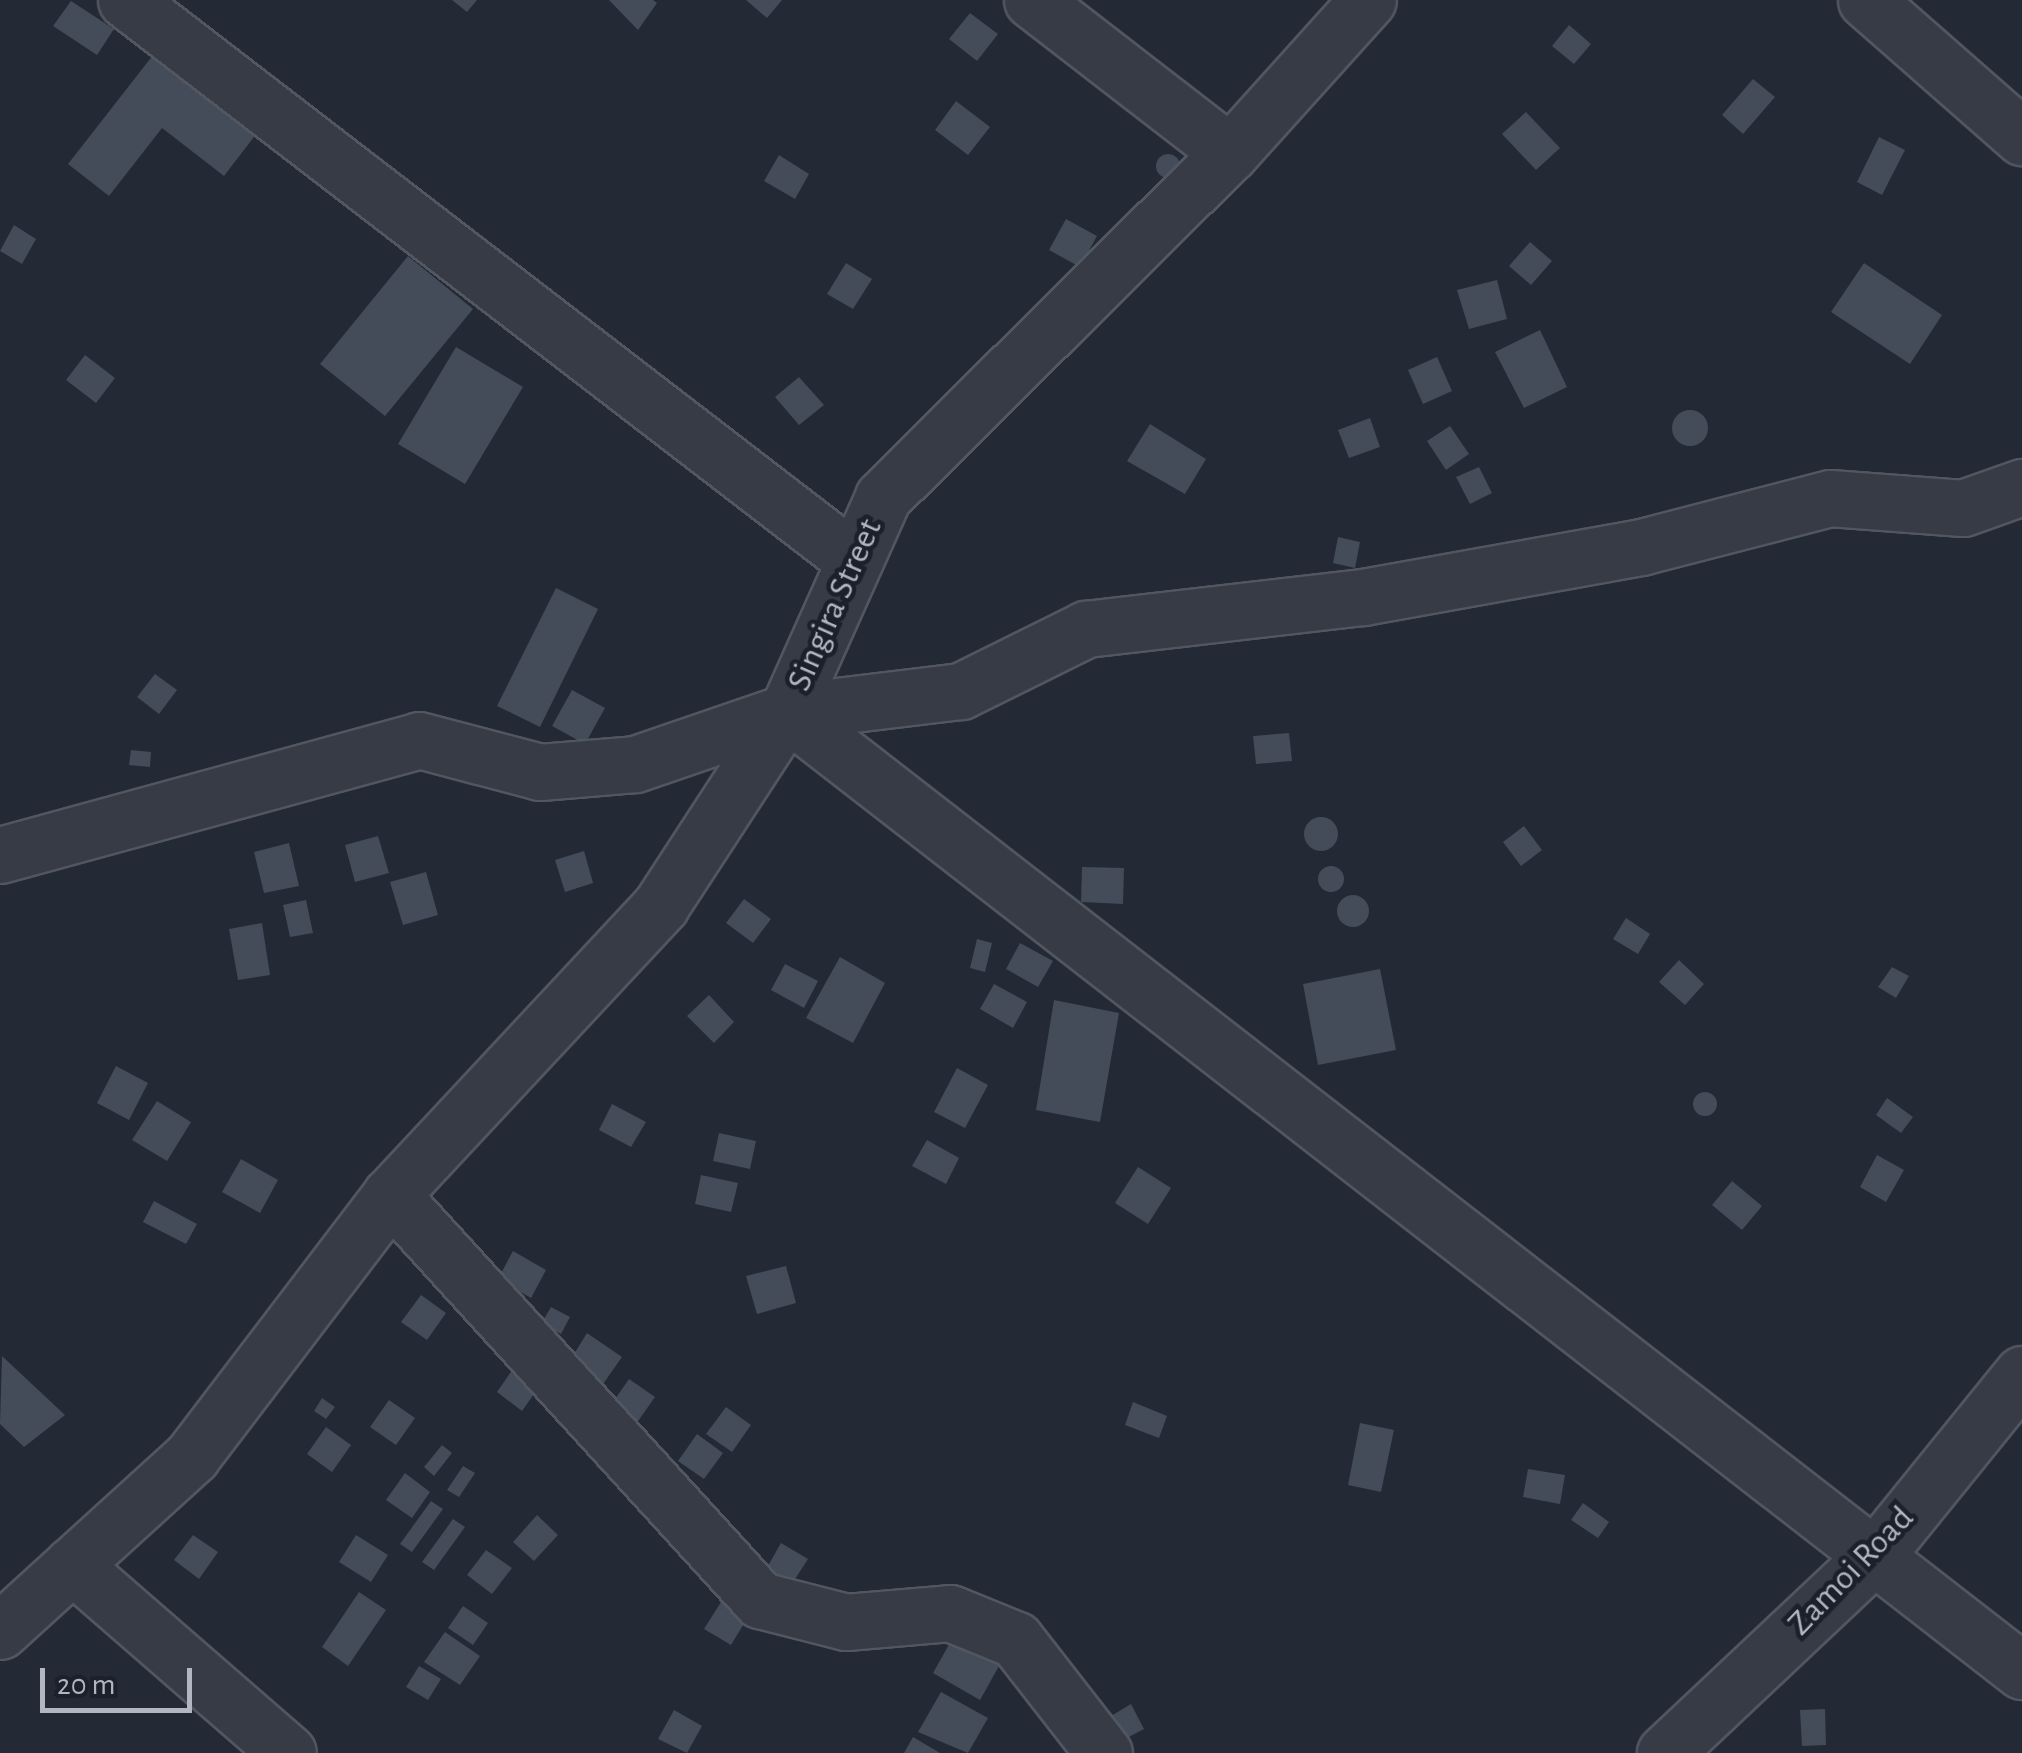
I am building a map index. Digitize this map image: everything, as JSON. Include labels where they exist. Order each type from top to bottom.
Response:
[{"type":"street","points":[[126,0],[854,560]]},
{"type":"street","points":[[1032,0],[1230,154]]},
{"type":"street","name":"Singira Street","points":[[0,855],[419,740],[540,772],[635,764],[787,712],[883,496],[1230,154],[1368,0]]},
{"type":"street","points":[[1866,0],[2022,137]]},
{"type":"street","points":[[0,1631],[192,1456],[391,1195],[661,905],[787,712],[961,691],[1086,628],[1363,597],[1659,543],[1830,498],[1963,508],[2022,487]]},
{"type":"street","points":[[787,712],[1878,1552],[2022,1671]]},
{"type":"street","points":[[391,1195],[760,1600],[846,1622],[950,1613],[1016,1640],[1104,1753]]},
{"type":"street","name":"Zamoi Road","points":[[1666,1753],[1878,1552],[2022,1374]]},
{"type":"street","points":[[72,1565],[288,1753]]},
{"type":"building","points":[[452,0],[477,0],[467,12]]},
{"type":"building","points":[[609,0],[653,0],[657,3],[638,30]]},
{"type":"building","points":[[746,0],[782,0],[767,18]]},
{"type":"building","points":[[71,1],[114,29],[97,55],[53,26]]},
{"type":"building","points":[[970,13],[998,34],[977,61],[949,39]]},
{"type":"building","points":[[1569,25],[1591,44],[1574,64],[1552,46]]},
{"type":"building","points":[[157,50],[260,129],[224,176],[162,128],[109,196],[68,164]]},
{"type":"building","points":[[1753,79],[1775,97],[1743,134],[1722,115]]},
{"type":"building","points":[[956,101],[990,127],[968,155],[935,130]]},
{"type":"building","points":[[1526,112],[1560,148],[1536,170],[1502,134]]},
{"type":"building","points":[[1879,137],[1905,150],[1882,195],[1857,182]]},
{"type":"building","points":[[1163,154],[1173,154],[1180,166],[1173,178],[1163,178],[1156,171],[1156,161]]},
{"type":"building","points":[[779,155],[809,174],[795,199],[764,181]]},
{"type":"building","points":[[1066,219],[1097,236],[1080,267],[1049,250]]},
{"type":"building","points":[[14,225],[36,239],[22,264],[0,251]]},
{"type":"building","points":[[1530,242],[1552,261],[1531,285],[1509,266]]},
{"type":"building","points":[[408,256],[473,309],[385,416],[320,364]]},
{"type":"building","points":[[846,263],[872,279],[853,309],[827,294]]},
{"type":"building","points":[[1864,263],[1942,315],[1910,364],[1831,312]]},
{"type":"building","points":[[1497,280],[1507,319],[1469,329],[1457,290]]},
{"type":"building","points":[[1540,330],[1567,387],[1524,408],[1495,352]]},
{"type":"building","points":[[456,347],[523,387],[465,484],[398,444]]},
{"type":"building","points":[[85,355],[115,378],[96,403],[66,380]]},
{"type":"building","points":[[1437,357],[1452,391],[1423,404],[1408,370]]},
{"type":"building","points":[[799,377],[824,405],[799,425],[775,397]]},
{"type":"building","points":[[1690,410],[1702,416],[1708,428],[1702,440],[1690,446],[1678,440],[1672,428],[1678,416]]},
{"type":"building","points":[[1370,418],[1380,447],[1349,458],[1338,430]]},
{"type":"building","points":[[1150,424],[1206,459],[1185,494],[1127,461]]},
{"type":"building","points":[[1450,426],[1469,454],[1446,470],[1427,441]]},
{"type":"building","points":[[1479,467],[1492,493],[1470,504],[1456,477]]},
{"type":"building","points":[[1338,537],[1360,542],[1355,568],[1333,563]]},
{"type":"building","points":[[556,588],[598,609],[540,727],[497,706]]},
{"type":"building","points":[[155,674],[177,690],[159,714],[137,697]]},
{"type":"building","points":[[572,690],[605,708],[585,744],[552,726]]},
{"type":"building","points":[[1289,733],[1292,761],[1256,764],[1253,736]]},
{"type":"building","points":[[131,750],[151,752],[150,767],[129,765]]},
{"type":"building","points":[[1321,817],[1333,822],[1338,834],[1333,846],[1321,851],[1309,846],[1304,834],[1309,822]]},
{"type":"building","points":[[1524,826],[1542,850],[1521,866],[1503,842]]},
{"type":"building","points":[[378,836],[389,873],[355,882],[345,845]]},
{"type":"building","points":[[289,843],[299,886],[264,893],[254,852]]},
{"type":"building","points":[[584,851],[593,883],[565,892],[555,860]]},
{"type":"building","points":[[1331,866],[1340,870],[1344,879],[1340,888],[1331,892],[1322,888],[1318,879],[1322,870]]},
{"type":"building","points":[[1082,867],[1124,868],[1123,904],[1081,902]]},
{"type":"building","points":[[426,872],[438,915],[403,925],[390,882]]},
{"type":"building","points":[[1353,895],[1364,900],[1369,911],[1364,922],[1353,927],[1342,922],[1337,911],[1342,900]]},
{"type":"building","points":[[744,899],[771,919],[753,943],[726,923]]},
{"type":"building","points":[[306,900],[313,933],[290,937],[283,905]]},
{"type":"building","points":[[1626,918],[1650,934],[1638,954],[1613,939]]},
{"type":"building","points":[[262,923],[270,975],[238,980],[229,929]]},
{"type":"building","points":[[977,939],[992,943],[985,972],[970,968]]},
{"type":"building","points":[[1020,943],[1053,961],[1038,987],[1006,969]]},
{"type":"building","points":[[840,957],[885,983],[853,1043],[806,1018]]},
{"type":"building","points":[[1679,960],[1704,984],[1685,1005],[1659,982]]},
{"type":"building","points":[[785,964],[818,981],[804,1008],[771,990]]},
{"type":"building","points":[[1892,967],[1909,976],[1896,998],[1878,987]]},
{"type":"building","points":[[1380,969],[1396,1050],[1318,1065],[1303,984]]},
{"type":"building","points":[[994,984],[1027,1002],[1013,1028],[980,1009]]},
{"type":"building","points":[[709,995],[734,1022],[714,1043],[687,1016]]},
{"type":"building","points":[[1054,1000],[1119,1013],[1100,1122],[1036,1110]]},
{"type":"building","points":[[116,1066],[148,1083],[129,1120],[97,1103]]},
{"type":"building","points":[[957,1068],[988,1085],[965,1128],[934,1112]]},
{"type":"building","points":[[1705,1092],[1714,1095],[1714,1113],[1705,1116],[1696,1113],[1693,1104],[1696,1095]]},
{"type":"building","points":[[1887,1098],[1913,1117],[1901,1133],[1876,1115]]},
{"type":"building","points":[[157,1101],[191,1122],[167,1161],[132,1140]]},
{"type":"building","points":[[612,1104],[646,1122],[631,1147],[599,1130]]},
{"type":"building","points":[[719,1133],[756,1141],[750,1169],[713,1161]]},
{"type":"building","points":[[927,1140],[959,1158],[946,1184],[912,1166]]},
{"type":"building","points":[[1877,1155],[1904,1170],[1886,1202],[1860,1187]]},
{"type":"building","points":[[241,1159],[278,1180],[260,1213],[222,1192]]},
{"type":"building","points":[[1138,1167],[1171,1188],[1148,1224],[1115,1203]]},
{"type":"building","points":[[701,1175],[738,1183],[731,1212],[695,1204]]},
{"type":"building","points":[[1732,1181],[1762,1206],[1742,1230],[1712,1205]]},
{"type":"building","points":[[154,1201],[197,1224],[186,1244],[143,1222]]},
{"type":"building","points":[[513,1251],[546,1270],[531,1298],[498,1279]]},
{"type":"building","points":[[786,1266],[796,1303],[757,1314],[746,1276]]},
{"type":"building","points":[[421,1295],[446,1313],[427,1340],[401,1322]]},
{"type":"building","points":[[551,1307],[570,1317],[561,1334],[541,1324]]},
{"type":"building","points":[[587,1333],[622,1357],[603,1384],[569,1362]]},
{"type":"building","points":[[2,1356],[65,1415],[24,1447],[0,1424]]},
{"type":"building","points":[[515,1366],[541,1384],[522,1411],[497,1392]]},
{"type":"building","points":[[629,1379],[655,1397],[636,1424],[611,1405]]},
{"type":"building","points":[[322,1398],[335,1407],[326,1419],[314,1411]]},
{"type":"building","points":[[389,1400],[415,1418],[396,1445],[370,1427]]},
{"type":"building","points":[[1133,1402],[1167,1416],[1159,1438],[1125,1425]]},
{"type":"building","points":[[726,1407],[751,1425],[732,1452],[706,1434]]},
{"type":"building","points":[[1360,1423],[1394,1430],[1381,1492],[1348,1485]]},
{"type":"building","points":[[326,1427],[351,1445],[332,1472],[307,1454]]},
{"type":"building","points":[[697,1434],[723,1453],[704,1479],[678,1461]]},
{"type":"building","points":[[442,1445],[452,1453],[434,1476],[424,1467]]},
{"type":"building","points":[[463,1466],[475,1473],[459,1497],[447,1490]]},
{"type":"building","points":[[1528,1469],[1565,1475],[1560,1504],[1523,1497]]},
{"type":"building","points":[[405,1473],[430,1492],[412,1518],[386,1500]]},
{"type":"building","points":[[431,1501],[443,1509],[412,1552],[400,1544]]},
{"type":"building","points":[[1583,1503],[1609,1522],[1598,1538],[1571,1520]]},
{"type":"building","points":[[537,1515],[558,1535],[534,1561],[513,1542]]},
{"type":"building","points":[[453,1519],[465,1527],[434,1570],[422,1562]]},
{"type":"building","points":[[193,1535],[218,1552],[199,1579],[174,1560]]},
{"type":"building","points":[[356,1535],[388,1555],[371,1582],[339,1562]]},
{"type":"building","points":[[781,1543],[808,1559],[790,1587],[765,1571]]},
{"type":"building","points":[[486,1550],[512,1568],[492,1594],[467,1575]]},
{"type":"building","points":[[359,1592],[386,1610],[348,1666],[322,1647]]},
{"type":"building","points":[[721,1602],[748,1617],[731,1645],[704,1629]]},
{"type":"building","points":[[463,1606],[488,1623],[473,1645],[448,1628]]},
{"type":"building","points":[[445,1632],[480,1656],[460,1685],[424,1662]]},
{"type":"building","points":[[956,1632],[1003,1659],[980,1700],[933,1673]]},
{"type":"building","points":[[419,1666],[441,1679],[428,1700],[406,1687]]},
{"type":"building","points":[[941,1692],[988,1718],[968,1753],[918,1732]]},
{"type":"building","points":[[1131,1704],[1144,1729],[1119,1742],[1106,1719]]},
{"type":"building","points":[[1825,1709],[1826,1745],[1802,1746],[1800,1710]]},
{"type":"building","points":[[674,1710],[702,1726],[687,1753],[658,1739]]},
{"type":"building","points":[[913,1737],[940,1753],[904,1753]]}]
